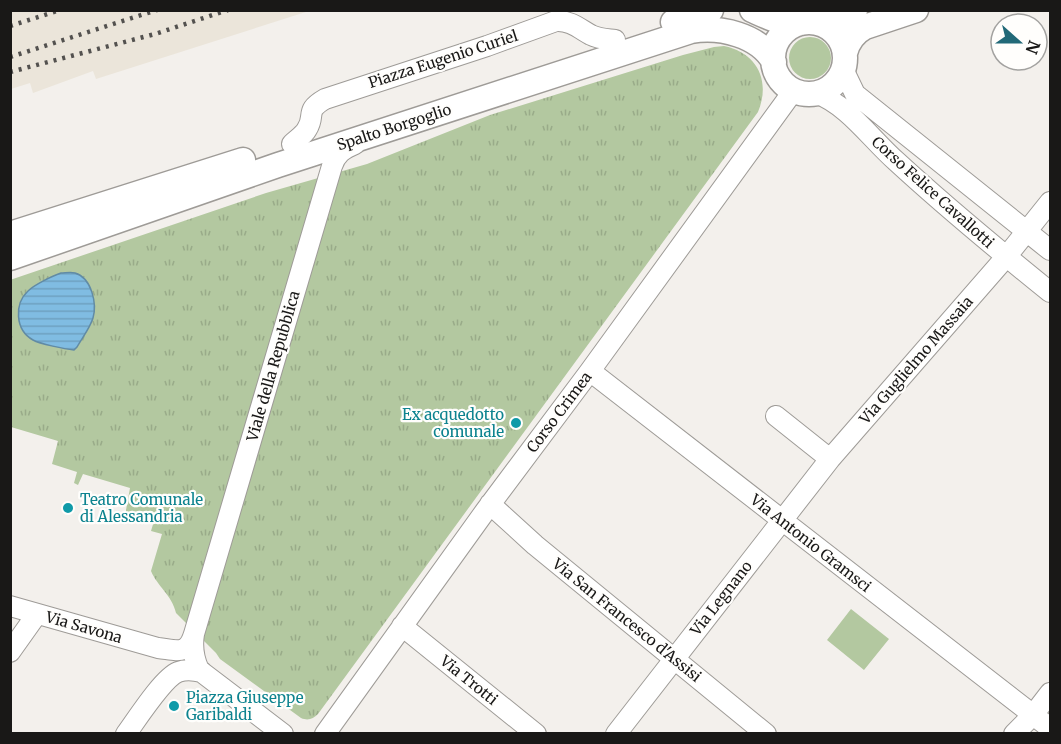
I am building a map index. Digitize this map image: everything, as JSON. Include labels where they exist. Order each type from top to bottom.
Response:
[{"type":"main road","name":"Spalto Borgoglio","points":[[10,234],[292,144],[596,38],[711,10]]},
{"type":"main road","points":[[752,10],[775,21],[788,23],[835,19],[855,10]]},
{"type":"main road","points":[[844,61],[843,45],[837,35],[828,27],[809,22],[786,30],[777,41],[774,54],[776,71],[786,85],[805,92],[824,90],[837,80],[844,61],[850,40],[859,30],[916,10]]},
{"type":"main road","name":"Spalto Borgoglio","points":[[10,258],[278,165],[692,31],[705,29],[724,31],[749,40],[763,49],[774,62]]},
{"type":"street","name":"Piazza Eugenio Curiel","points":[[292,144],[308,129],[312,110],[325,99],[556,21],[565,21],[596,38]]},
{"type":"street","points":[[576,68],[590,58],[596,38]]},
{"type":"street","name":"Corso Felice Cavallotti","points":[[844,61],[855,94],[1050,250]]},
{"type":"street","name":"Corso Felice Cavallotti","points":[[805,92],[831,100],[843,109],[895,160],[1006,257],[1050,292]]},
{"type":"street","name":"Corso Crimea","points":[[326,733],[490,504],[805,92]]},
{"type":"street","name":"Viale della Repubblica","points":[[194,634],[334,159],[343,150],[390,128]]},
{"type":"street","name":"Via Guglielmo Massaia","points":[[782,519],[830,459],[1006,257],[1050,202]]},
{"type":"street","name":"Via Antonio Gramsci","points":[[590,371],[1050,728]]},
{"type":"street","points":[[776,416],[830,459]]},
{"type":"street","name":"Via San Francesco d'Assisi","points":[[490,504],[535,545],[766,734]]},
{"type":"street","name":"Via Legnano","points":[[615,734],[782,519]]},
{"type":"street","name":"Via Savona","points":[[10,606],[158,648],[184,650],[191,643],[194,634]]},
{"type":"street","points":[[10,652],[37,614]]},
{"type":"street","name":"Via Trotti","points":[[402,626],[536,734]]},
{"type":"street","points":[[194,634],[195,660],[202,672],[283,734]]},
{"type":"street","points":[[156,694],[170,665],[168,655],[158,648]]},
{"type":"street","points":[[126,734],[168,679],[187,670],[202,672]]},
{"type":"street","points":[[1014,734],[1050,693]]},
{"type":"shaded area","points":[[11,10],[309,11],[96,79],[93,71],[33,93],[30,83],[11,89]]},
{"type":"green space","points":[[810,37],[825,43],[831,58],[825,73],[810,79],[795,73],[789,58],[795,43]]},
{"type":"green space","points":[[724,46],[745,55],[758,70],[763,89],[758,112],[318,714],[312,718],[301,718],[220,659],[176,613],[171,601],[151,571],[162,534],[151,531],[154,521],[126,513],[130,488],[83,474],[78,485],[74,483],[77,472],[52,464],[58,441],[11,427],[10,280],[266,193],[367,164],[490,115],[683,55]]},
{"type":"green space","points":[[851,609],[889,639],[864,670],[827,640]]},
{"type":"water","points":[[61,273],[81,276],[86,280],[94,299],[92,322],[74,350],[33,340],[23,330],[18,317],[23,296],[34,286]]},
{"type":"railway","points":[[10,26],[60,10]]},
{"type":"railway","points":[[10,57],[157,10]]},
{"type":"railway","points":[[10,72],[155,34],[228,10]]},
{"type":"place","name":"Ex acquedotto comunale","points":[[516,423]]},
{"type":"place","name":"Teatro Comunale di Alessandria","points":[[68,508]]},
{"type":"place","name":"Piazza Giuseppe Garibaldi","points":[[174,706]]}]
